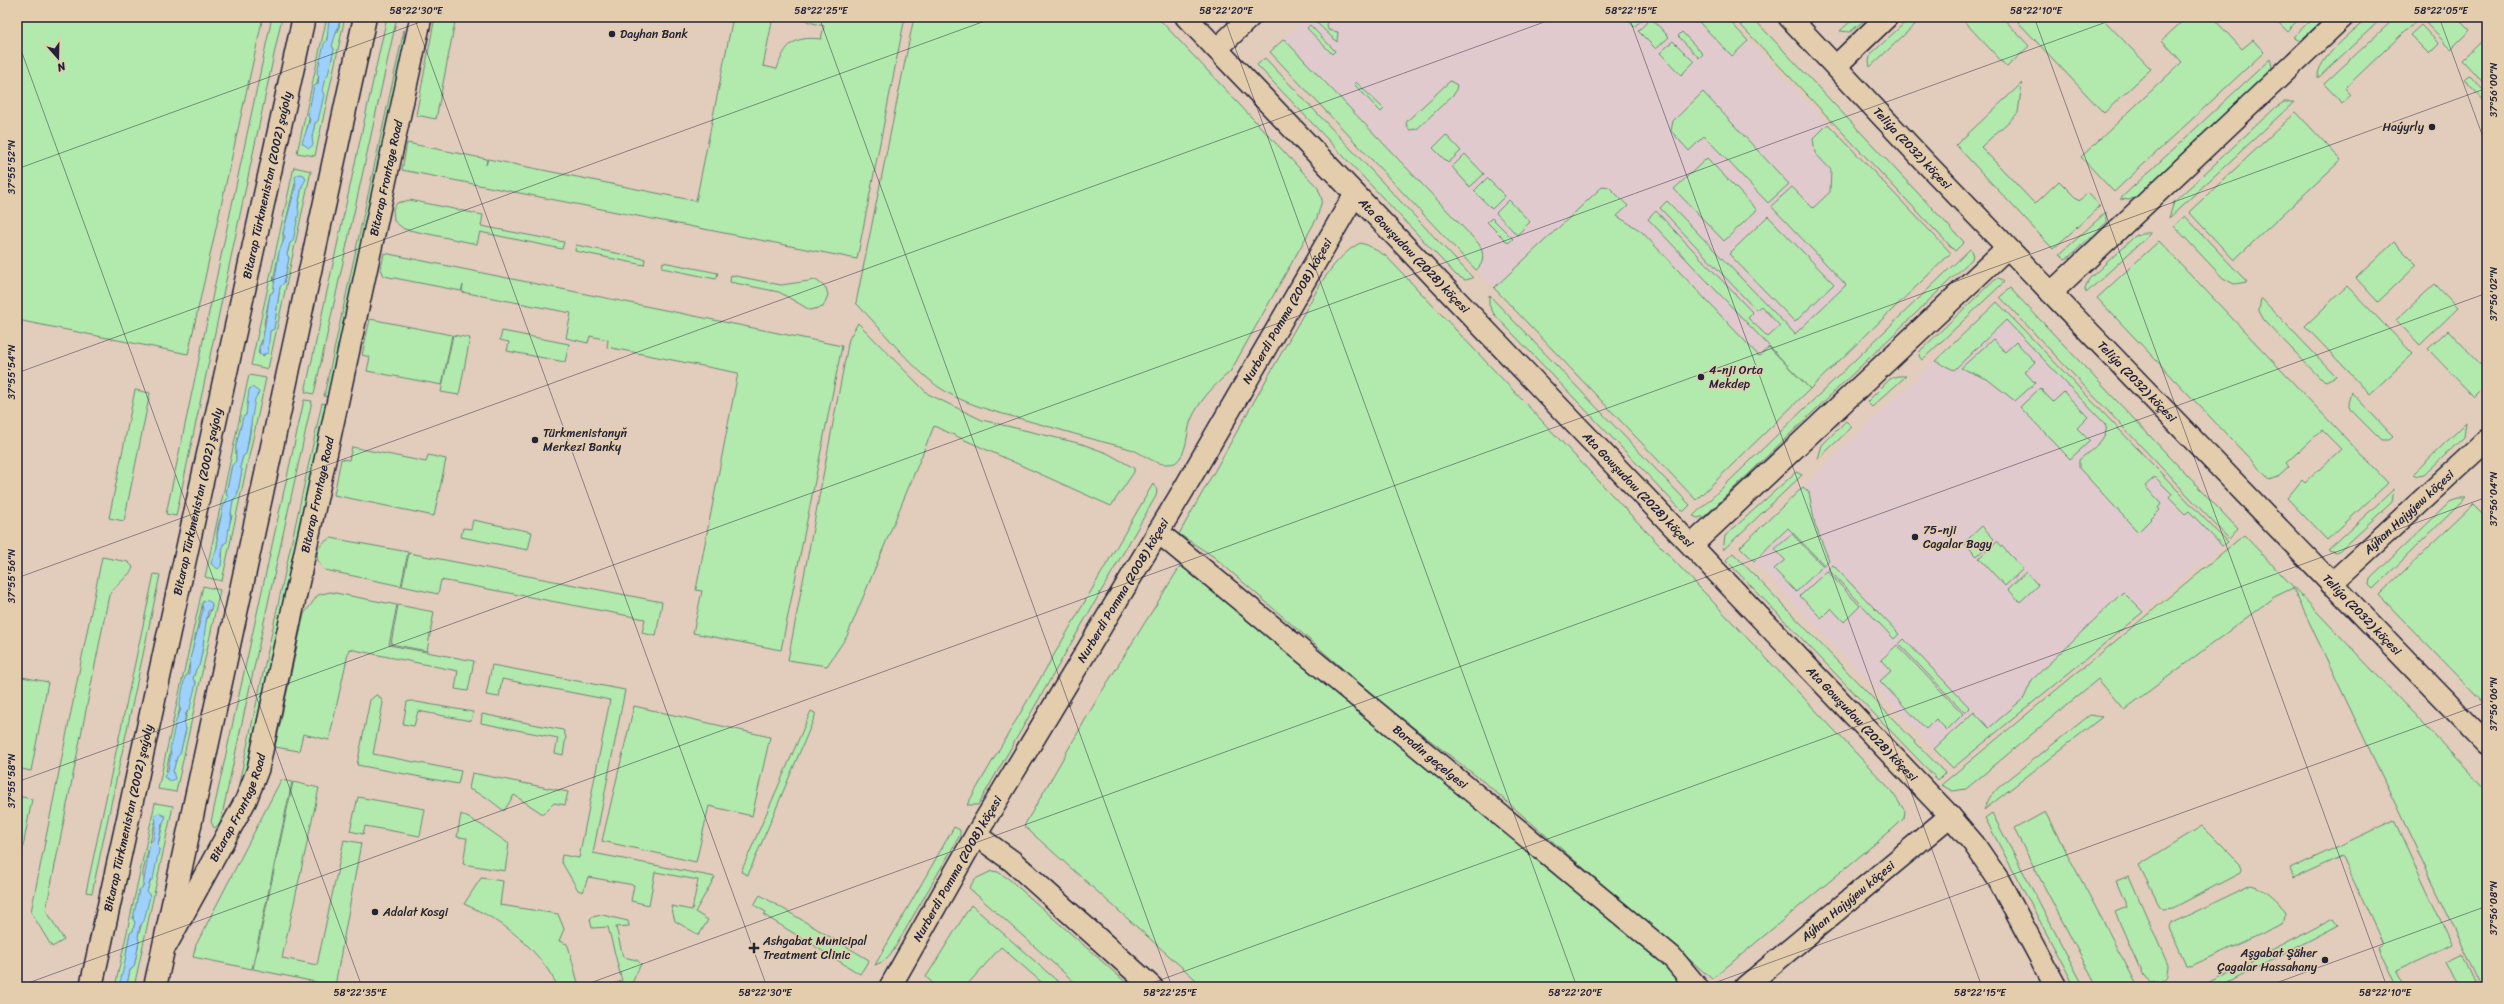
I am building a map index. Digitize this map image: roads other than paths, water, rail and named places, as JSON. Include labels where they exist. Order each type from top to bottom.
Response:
[{"type":"main road","name":"Bitarap Türkmenistan (2002) şaýoly","points":[[91,987],[304,17]]},
{"type":"main road","points":[[155,987],[365,17]]},
{"type":"street","name":"Bitarap Frontage Road","points":[[162,953],[246,800],[258,770],[421,17]]},
{"type":"street","name":"Ata Gowşudow (2028) köçesi","points":[[1186,17],[1950,816],[1974,844],[1998,879],[2056,987]]},
{"type":"street","points":[[1217,49],[1250,17]]},
{"type":"street","name":"Teliýa (2032) köçesi","points":[[1789,17],[2007,248],[2487,744]]},
{"type":"street","points":[[1836,66],[1887,17]]},
{"type":"street","points":[[2051,293],[2343,17]]},
{"type":"street","name":"Nurberdi Pomma (2008) köçesi","points":[[890,987],[976,835],[1158,532],[1355,194]]},
{"type":"street","points":[[1692,545],[2007,248]]},
{"type":"street","name":"Aýhan Hajyýew köçesi","points":[[2331,584],[2487,440]]},
{"type":"street","name":"Borodin geçelgesi","points":[[1158,532],[1671,956],[1697,987]]},
{"type":"street","name":"Aýhan Hajyýew köçesi","points":[[1746,987],[1950,816]]},
{"type":"street","points":[[976,835],[1012,861],[1152,987]]},
{"type":"water","points":[[329,17],[341,17],[332,46],[334,49],[328,75],[325,79],[322,90],[324,95],[318,121],[315,123],[312,137],[313,145],[309,148],[302,143],[310,120],[308,115],[314,86],[318,84],[319,76],[317,73],[324,44],[327,40]]},
{"type":"water","points":[[299,174],[304,175],[306,179],[302,186],[298,207],[299,212],[293,241],[290,243],[287,254],[289,258],[284,283],[280,287],[274,329],[270,331],[268,353],[260,355],[259,346],[262,344],[270,294],[273,292],[279,252],[285,237],[283,233],[296,185],[295,177]]},
{"type":"water","points":[[252,387],[259,392],[255,399],[246,454],[243,456],[240,467],[242,470],[237,496],[233,500],[227,542],[223,544],[221,566],[218,569],[211,564],[218,544],[217,536],[223,507],[228,497],[226,494],[232,465],[236,461],[236,446],[243,417],[246,415],[249,390]]},
{"type":"water","points":[[206,600],[212,603],[211,609],[208,611],[199,666],[196,669],[193,679],[196,683],[190,708],[186,713],[184,724],[186,729],[180,754],[177,757],[173,771],[175,779],[171,781],[164,777],[168,770],[171,754],[170,749],[176,720],[181,710],[179,707],[185,677],[189,674],[190,659],[203,610],[202,603]]},
{"type":"water","points":[[159,813],[166,817],[162,824],[158,845],[159,850],[153,879],[150,881],[147,892],[150,896],[144,921],[140,926],[138,936],[139,942],[134,967],[130,970],[127,984],[129,987],[118,987],[124,967],[130,933],[133,931],[135,922],[133,919],[139,890],[143,887],[150,842],[153,840],[156,823],[155,815]]},
{"type":"place","name":"Dayhan Bank","points":[[612,34]]},
{"type":"place","name":"Haýyrly","points":[[2432,127]]},
{"type":"place","name":"4-nji Orta Mekdep","points":[[1701,377]]},
{"type":"place","name":"Türkmenistanyň Merkezi Banky","points":[[535,440]]},
{"type":"place","name":"75-nji Cagalar Bagy","points":[[1915,537]]},
{"type":"place","name":"Adalat Kosgi","points":[[375,912]]},
{"type":"place","name":"Ashgabat Municipal Treatment Clinic","points":[[754,948]]},
{"type":"place","name":"Aşgabat Şäher Çagalar Hassahany","points":[[2325,960]]}]
